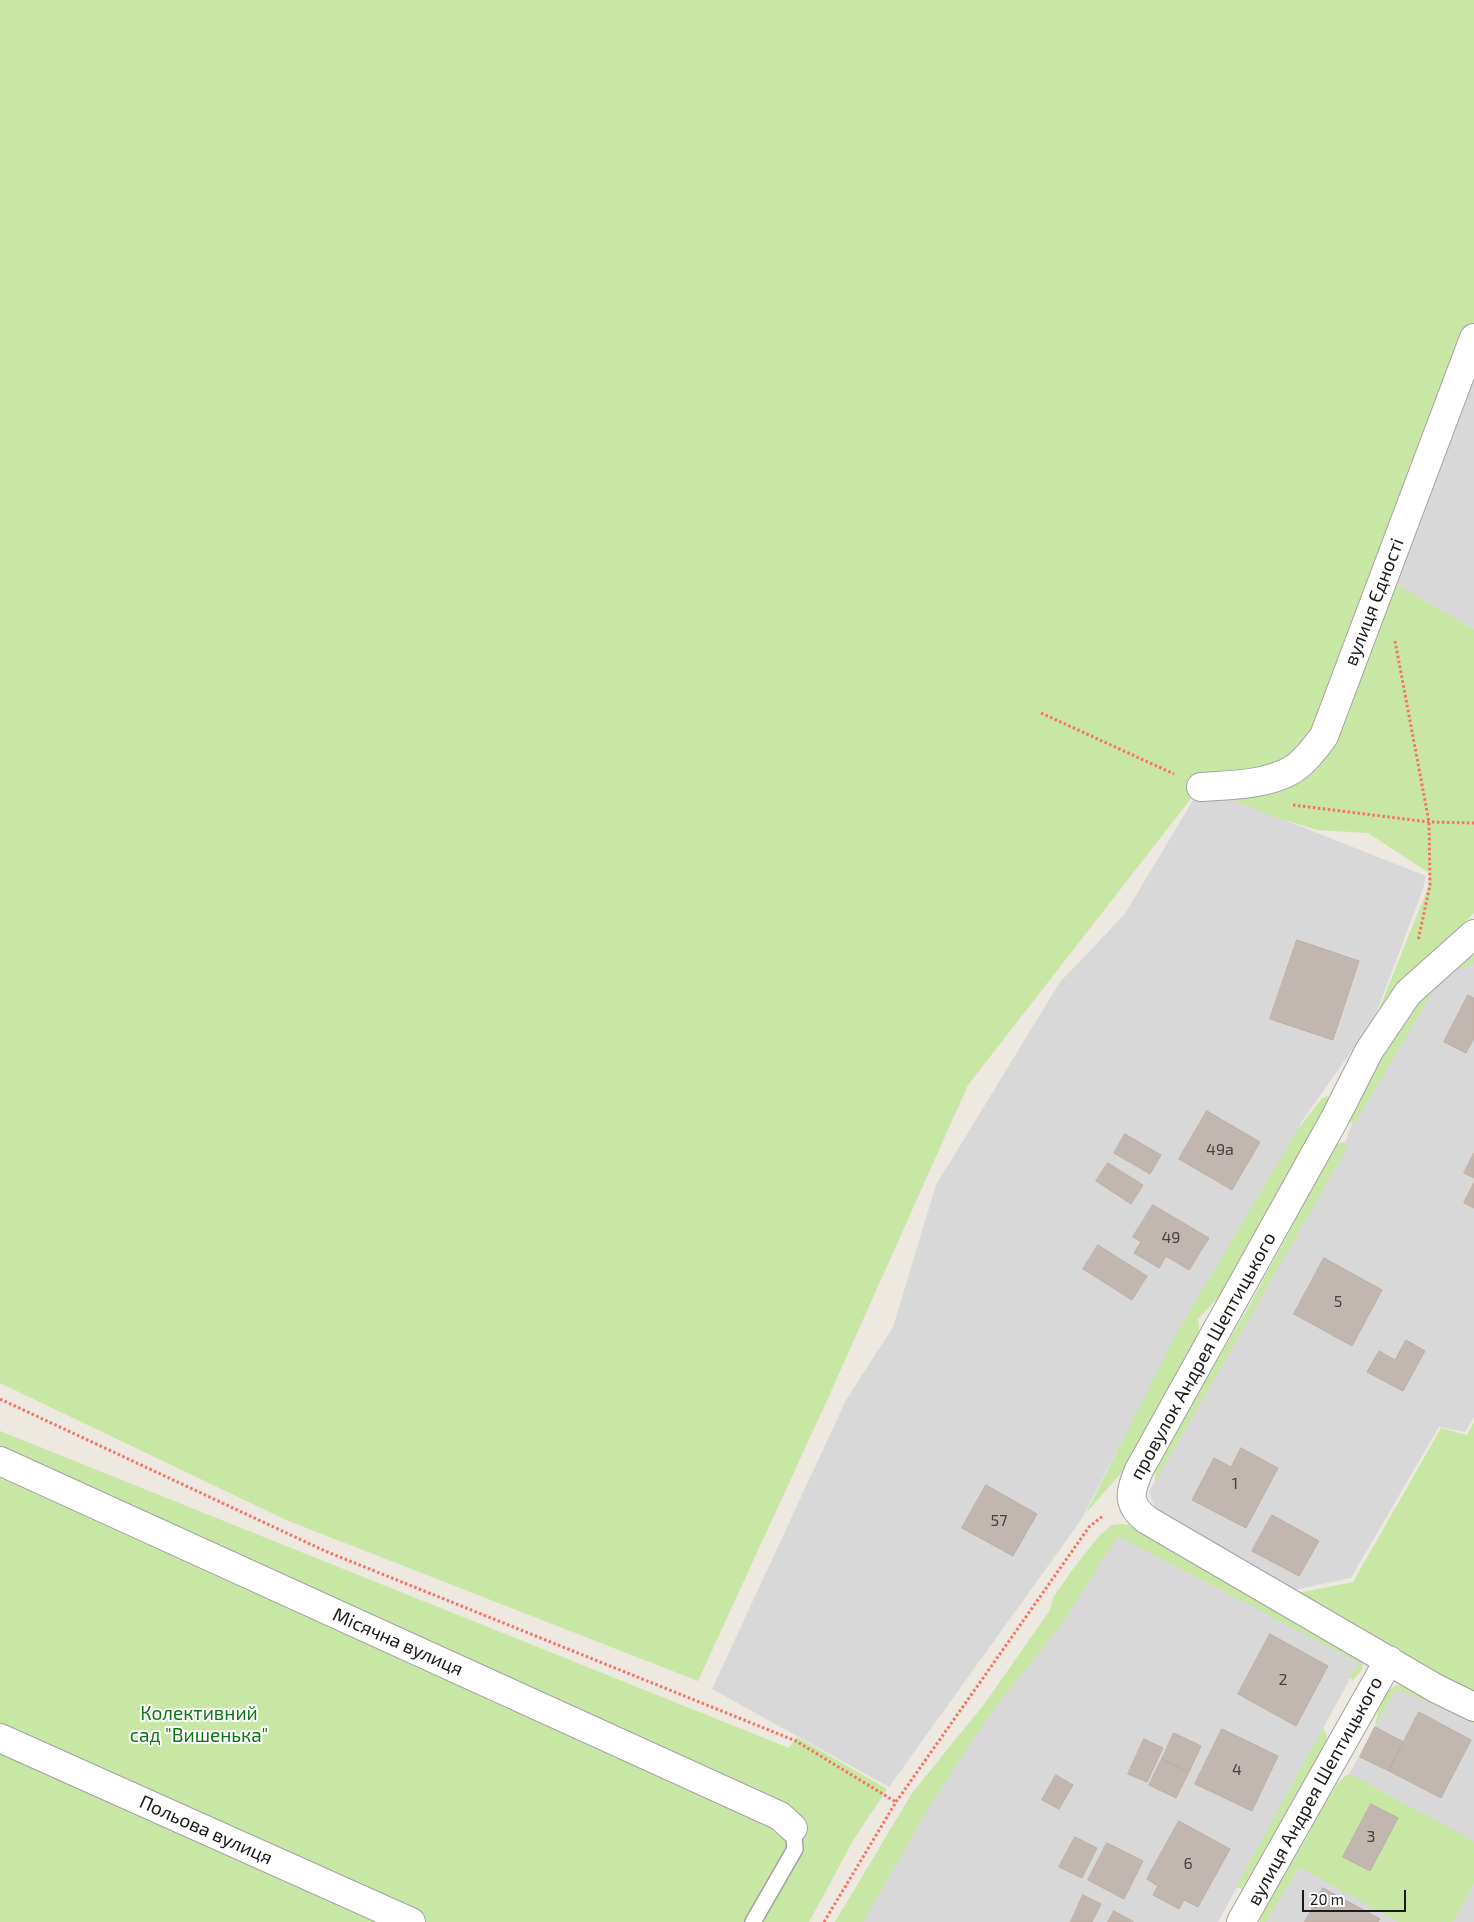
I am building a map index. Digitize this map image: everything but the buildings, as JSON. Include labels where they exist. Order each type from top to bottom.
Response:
[{"type":"street","name":"вулиця Єдності","points":[[1201,787],[1232,785],[1268,779],[1292,770],[1310,754],[1324,736],[1474,338]]},
{"type":"street","name":"провулок Андрея Шептицького","points":[[1474,934],[1408,993],[1369,1051],[1335,1118],[1139,1470],[1132,1488],[1132,1502],[1139,1514],[1148,1520],[1338,1633],[1389,1660],[1437,1689],[1474,1707]]},
{"type":"street","name":"Місячна вулиця","points":[[0,1461],[780,1816],[794,1828]]},
{"type":"street","name":"вулиця Андрея Шептицького","points":[[1241,1922],[1389,1660]]},
{"type":"street","name":"Польова вулиця","points":[[0,1738],[411,1922]]},
{"type":"lane","points":[[753,1922],[795,1849],[794,1828]]},
{"type":"path","points":[[1394,636],[1430,822],[1430,886],[1408,993]]},
{"type":"path","points":[[0,1399],[325,1551],[796,1741],[896,1802]]},
{"type":"path","points":[[824,1922],[896,1802],[1089,1527],[1111,1510],[1132,1502]]},
{"type":"shaded area","points":[[1474,338],[1474,629],[1383,578]]},
{"type":"shaded area","points":[[1201,787],[1426,876],[1423,889],[1374,1019],[1300,1124],[1299,1131],[1176,1338],[1081,1520],[889,1787],[712,1689],[846,1400],[893,1327],[936,1185],[1060,982],[1124,915]]},
{"type":"shaded area","points":[[1474,961],[1474,1417],[1465,1432],[1439,1427],[1351,1578],[1294,1590],[1157,1515],[1149,1492],[1343,1148],[1351,1126],[1442,973]]},
{"type":"shaded area","points":[[1118,1534],[1359,1662],[1218,1922],[862,1922],[931,1801],[991,1710]]},
{"type":"shaded area","points":[[1397,1687],[1474,1722],[1474,1922],[1265,1922],[1299,1865]]},
{"type":"green space","points":[[0,0],[1474,0],[1474,338],[1383,577],[1474,629],[1474,913],[1438,949],[1380,1016],[1377,1014],[1428,888],[1429,873],[1368,833],[1317,830],[1272,816],[1200,787],[968,1085],[829,1396],[698,1681],[286,1520],[0,1383]]},
{"type":"green space","points":[[1474,954],[1474,964],[1443,974],[1353,1126],[1349,1119],[1359,1083],[1444,967]]},
{"type":"green space","points":[[1328,1096],[1329,1099],[1291,1178],[1226,1289],[1198,1319],[1200,1336],[1124,1470],[1086,1513],[1175,1336],[1298,1129],[1322,1098]]},
{"type":"green space","points":[[1344,1142],[1347,1148],[1155,1482],[1156,1465],[1249,1306],[1295,1221],[1314,1173],[1332,1145]]},
{"type":"green space","points":[[1474,1422],[1474,1695],[1297,1593],[1353,1582],[1441,1428],[1467,1435]]},
{"type":"green space","name":"Колективний сад \"Вишенька\"","points":[[0,1431],[789,1748],[797,1737],[887,1789],[854,1839],[809,1922],[0,1922]]},
{"type":"green space","points":[[1112,1525],[1132,1526],[1364,1659],[1362,1670],[1353,1680],[1350,1678],[1358,1662],[1118,1536],[1058,1629],[990,1714],[932,1802],[863,1922],[835,1922],[912,1793],[985,1703],[1050,1610],[1054,1596],[1073,1569],[1098,1537]]},
{"type":"green space","points":[[1406,1683],[1474,1715],[1474,1723],[1397,1688],[1375,1727],[1380,1705],[1387,1693],[1398,1684]]},
{"type":"green space","points":[[1323,1728],[1327,1737],[1326,1744],[1242,1889],[1236,1887]]},
{"type":"green space","points":[[1350,1774],[1474,1841],[1474,1884],[1453,1922],[1398,1922],[1299,1867],[1266,1922],[1260,1922],[1261,1908],[1303,1844],[1322,1807],[1338,1783]]}]
